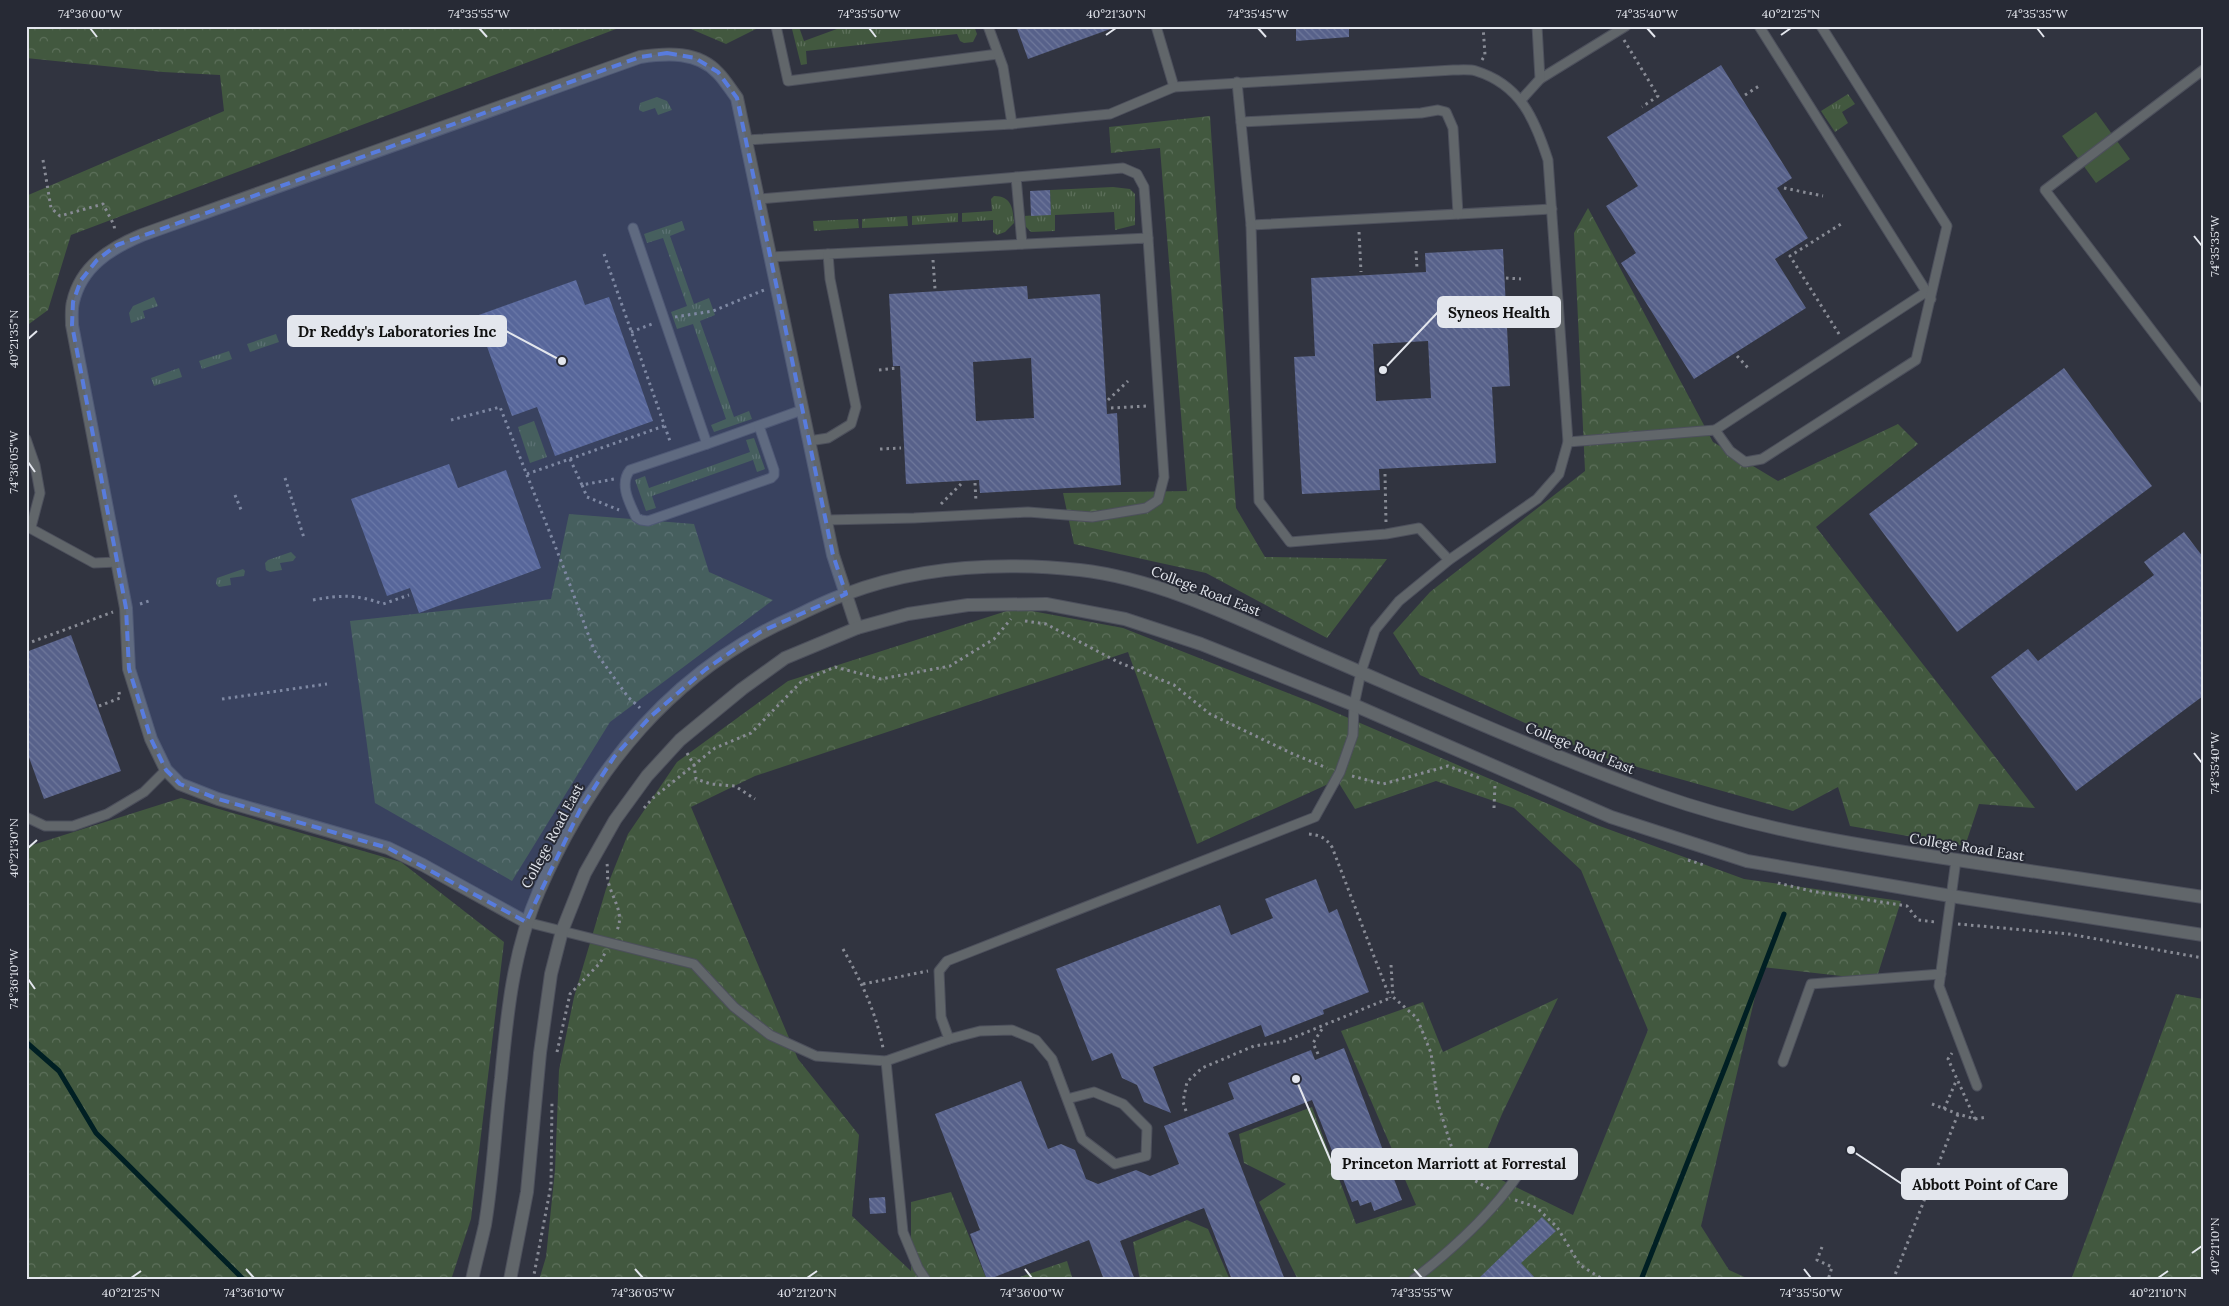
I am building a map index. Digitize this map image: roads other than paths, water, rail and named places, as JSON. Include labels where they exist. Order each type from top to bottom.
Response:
[{"type":"street","points":[[526,922],[423,865],[388,848],[218,800],[180,784],[166,770],[151,739],[129,669],[126,608],[72,325],[73,302],[81,280],[97,260],[117,245],[640,57],[667,53],[695,58],[718,72],[737,98],[833,555],[857,628]]},
{"type":"street","name":"College Road East","points":[[472,1280],[485,1222],[514,970],[526,922],[542,885],[580,810],[614,757],[650,717],[706,669],[760,632],[846,594],[886,581],[947,570],[1016,566],[1085,570],[1154,586],[1249,623],[1549,753],[1663,796],[1756,824],[1854,845],[2203,897]]},
{"type":"street","points":[[510,1280],[527,1192],[540,1054],[551,974],[562,931],[585,874],[614,820],[647,776],[680,740],[742,689],[785,658],[857,628],[908,614],[968,605],[1046,604],[1125,619],[1201,644],[1354,705],[1611,817],[1747,861],[1952,896],[2203,935]]},
{"type":"lane","points":[[776,26],[788,80],[998,54]]},
{"type":"lane","points":[[988,26],[1003,67],[1012,124]]},
{"type":"lane","points":[[1156,26],[1174,87]]},
{"type":"lane","points":[[1537,26],[1540,79]]},
{"type":"lane","points":[[1759,26],[1928,295]]},
{"type":"lane","points":[[1715,430],[1730,451],[1745,462],[1762,459],[1916,360],[1928,295],[1948,226],[1821,26]]},
{"type":"lane","points":[[1521,100],[1540,79],[1623,29]]},
{"type":"lane","points":[[746,140],[1012,124],[1110,114],[1174,87],[1453,70],[1476,71],[1501,84],[1521,100],[1537,125],[1548,160],[1568,442],[1559,474],[1537,499],[1449,560],[1399,601],[1375,630],[1361,672],[1354,705],[1354,735],[1340,772],[1315,818],[947,961],[940,971],[941,1017],[949,1039]]},
{"type":"lane","points":[[2203,70],[2045,190],[2203,398]]},
{"type":"lane","points":[[1236,82],[1251,225],[1260,502],[1290,542],[1386,534],[1419,528],[1449,560]]},
{"type":"lane","points":[[1241,122],[1421,113],[1438,110],[1446,112],[1453,128],[1458,214]]},
{"type":"lane","points":[[758,199],[1123,168],[1137,174],[1144,187],[1164,477],[1158,500],[1146,508],[1092,517],[1028,512],[826,520]]},
{"type":"lane","points":[[1016,177],[1022,244]]},
{"type":"lane","points":[[1251,225],[1552,209]]},
{"type":"lane","points":[[633,228],[707,444]]},
{"type":"lane","points":[[770,257],[1148,238]]},
{"type":"lane","points":[[809,441],[828,438],[851,424],[856,407],[830,279],[828,254]]},
{"type":"lane","points":[[1568,442],[1715,430],[1846,344],[1928,295]]},
{"type":"lane","points":[[759,426],[774,470],[770,478],[648,520],[641,520],[636,516],[623,483],[625,476],[630,470],[802,410]]},
{"type":"lane","points":[[26,440],[36,465],[40,493],[28,526],[94,563],[118,562]]},
{"type":"lane","points":[[26,817],[46,826],[73,826],[107,814],[144,792],[166,770]]},
{"type":"lane","points":[[1956,860],[1940,986],[1977,1086]]},
{"type":"lane","points":[[526,922],[694,964],[734,1007],[770,1035],[816,1056],[886,1061],[949,1039],[980,1031],[1012,1030],[1036,1040],[1052,1059],[1067,1099],[1082,1139],[1115,1164],[1146,1156],[1148,1128],[1123,1104],[1094,1092],[1067,1099]]},
{"type":"lane","points":[[1783,1062],[1811,984],[1941,974]]},
{"type":"lane","points":[[886,1061],[903,1232],[918,1268],[926,1280]]},
{"type":"lane","points":[[1413,1280],[1431,1266],[1503,1197],[1520,1172]]},
{"type":"waterway","points":[[1641,1280],[1784,914]]},
{"type":"waterway","points":[[26,1042],[59,1071],[96,1133],[244,1280]]},
{"type":"place","name":"Dr Reddy's Laboratories Inc","points":[[562,361]]},
{"type":"place","name":"Syneos Health","points":[[1383,370]]},
{"type":"place","name":"Princeton Marriott at Forrestal","points":[[1296,1079]]},
{"type":"place","name":"Abbott Point of Care","points":[[1851,1150]]}]
